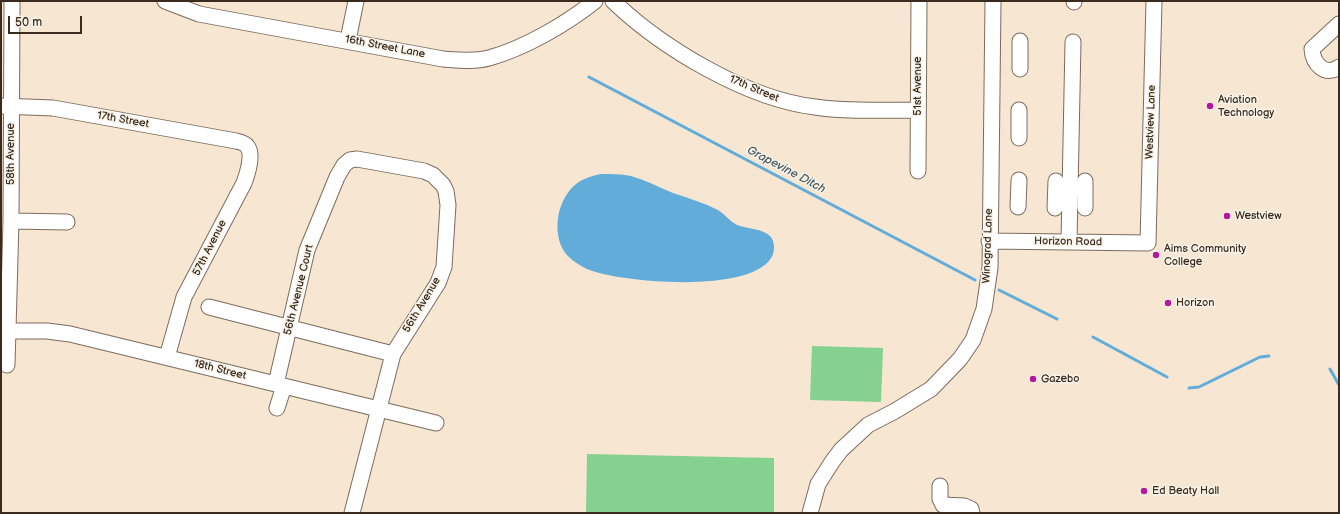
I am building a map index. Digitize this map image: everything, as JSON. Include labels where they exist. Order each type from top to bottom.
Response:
[{"type":"street","name":"58th Avenue","points":[[7,365],[5,332],[11,221],[6,106],[12,1]]},
{"type":"street","name":"16th Street Lane","points":[[165,1],[199,14],[348,40],[443,59],[467,61],[488,58],[517,48],[579,13],[595,1]]},
{"type":"street","points":[[348,40],[356,1]]},
{"type":"street","name":"17th Street","points":[[613,1],[633,20],[664,43],[694,61],[754,91],[784,101],[814,107],[918,110]]},
{"type":"street","name":"51st Avenue","points":[[918,171],[919,1]]},
{"type":"street","name":"Winograd Lane","points":[[810,513],[818,484],[841,450],[868,425],[895,411],[931,388],[956,364],[973,340],[984,309],[990,268],[989,241],[993,1]]},
{"type":"street","name":"Westview Lane","points":[[1148,243],[1154,1]]},
{"type":"street","points":[[1339,24],[1312,49],[1315,62],[1320,68],[1326,71],[1333,71],[1339,66]]},
{"type":"street","points":[[1020,41],[1020,69]]},
{"type":"street","points":[[1069,242],[1073,42]]},
{"type":"street","name":"17th Street","points":[[6,106],[53,108],[243,143]]},
{"type":"street","points":[[1019,138],[1020,110]]},
{"type":"street","name":"57th Avenue","points":[[166,357],[184,297],[247,176],[250,163],[249,149],[243,143]]},
{"type":"street","name":"56th Avenue Court","points":[[277,408],[289,327],[307,250],[336,177],[344,165],[350,160],[354,160]]},
{"type":"street","name":"56th Avenue","points":[[351,504],[393,354],[438,283],[444,268],[448,205],[446,191],[443,185],[433,175],[424,172],[354,160]]},
{"type":"street","points":[[1018,207],[1019,180]]},
{"type":"street","points":[[1055,208],[1056,181]]},
{"type":"street","points":[[1085,181],[1085,208]]},
{"type":"street","points":[[11,221],[67,222]]},
{"type":"street","name":"Horizon Road","points":[[989,241],[1148,243]]},
{"type":"street","points":[[209,307],[393,354]]},
{"type":"street","name":"18th Street","points":[[5,332],[47,331],[70,334],[436,423]]},
{"type":"street","points":[[940,486],[940,499],[943,505],[964,506],[971,509],[972,513]]},
{"type":"green space","points":[[812,346],[883,348],[881,402],[810,400]]},
{"type":"green space","points":[[587,454],[774,458],[774,513],[586,513]]},
{"type":"water","points":[[601,174],[631,176],[713,207],[737,225],[759,230],[768,234],[773,243],[773,254],[762,267],[742,276],[716,280],[687,282],[656,281],[604,274],[587,269],[569,257],[561,246],[557,226],[559,212],[564,199],[576,184],[587,178]]},
{"type":"waterway","name":"Grapevine Ditch","points":[[589,77],[975,280]]},
{"type":"waterway","name":"Grapevine Ditch","points":[[999,290],[1057,319]]},
{"type":"waterway","name":"Grapevine Ditch","points":[[1093,337],[1167,377]]},
{"type":"waterway","name":"Grapevine Ditch","points":[[1189,388],[1199,387],[1260,357],[1269,356]]},
{"type":"waterway","name":"Grapevine Ditch","points":[[1330,369],[1339,385]]},
{"type":"place","name":"Aviation Technology","points":[[1210,106]]},
{"type":"place","name":"Westview","points":[[1227,216]]},
{"type":"place","name":"Aims Community College","points":[[1156,255]]},
{"type":"place","name":"Horizon","points":[[1168,303]]},
{"type":"place","name":"Gazebo","points":[[1033,379]]},
{"type":"place","name":"Ed Beaty Hall","points":[[1144,491]]}]
